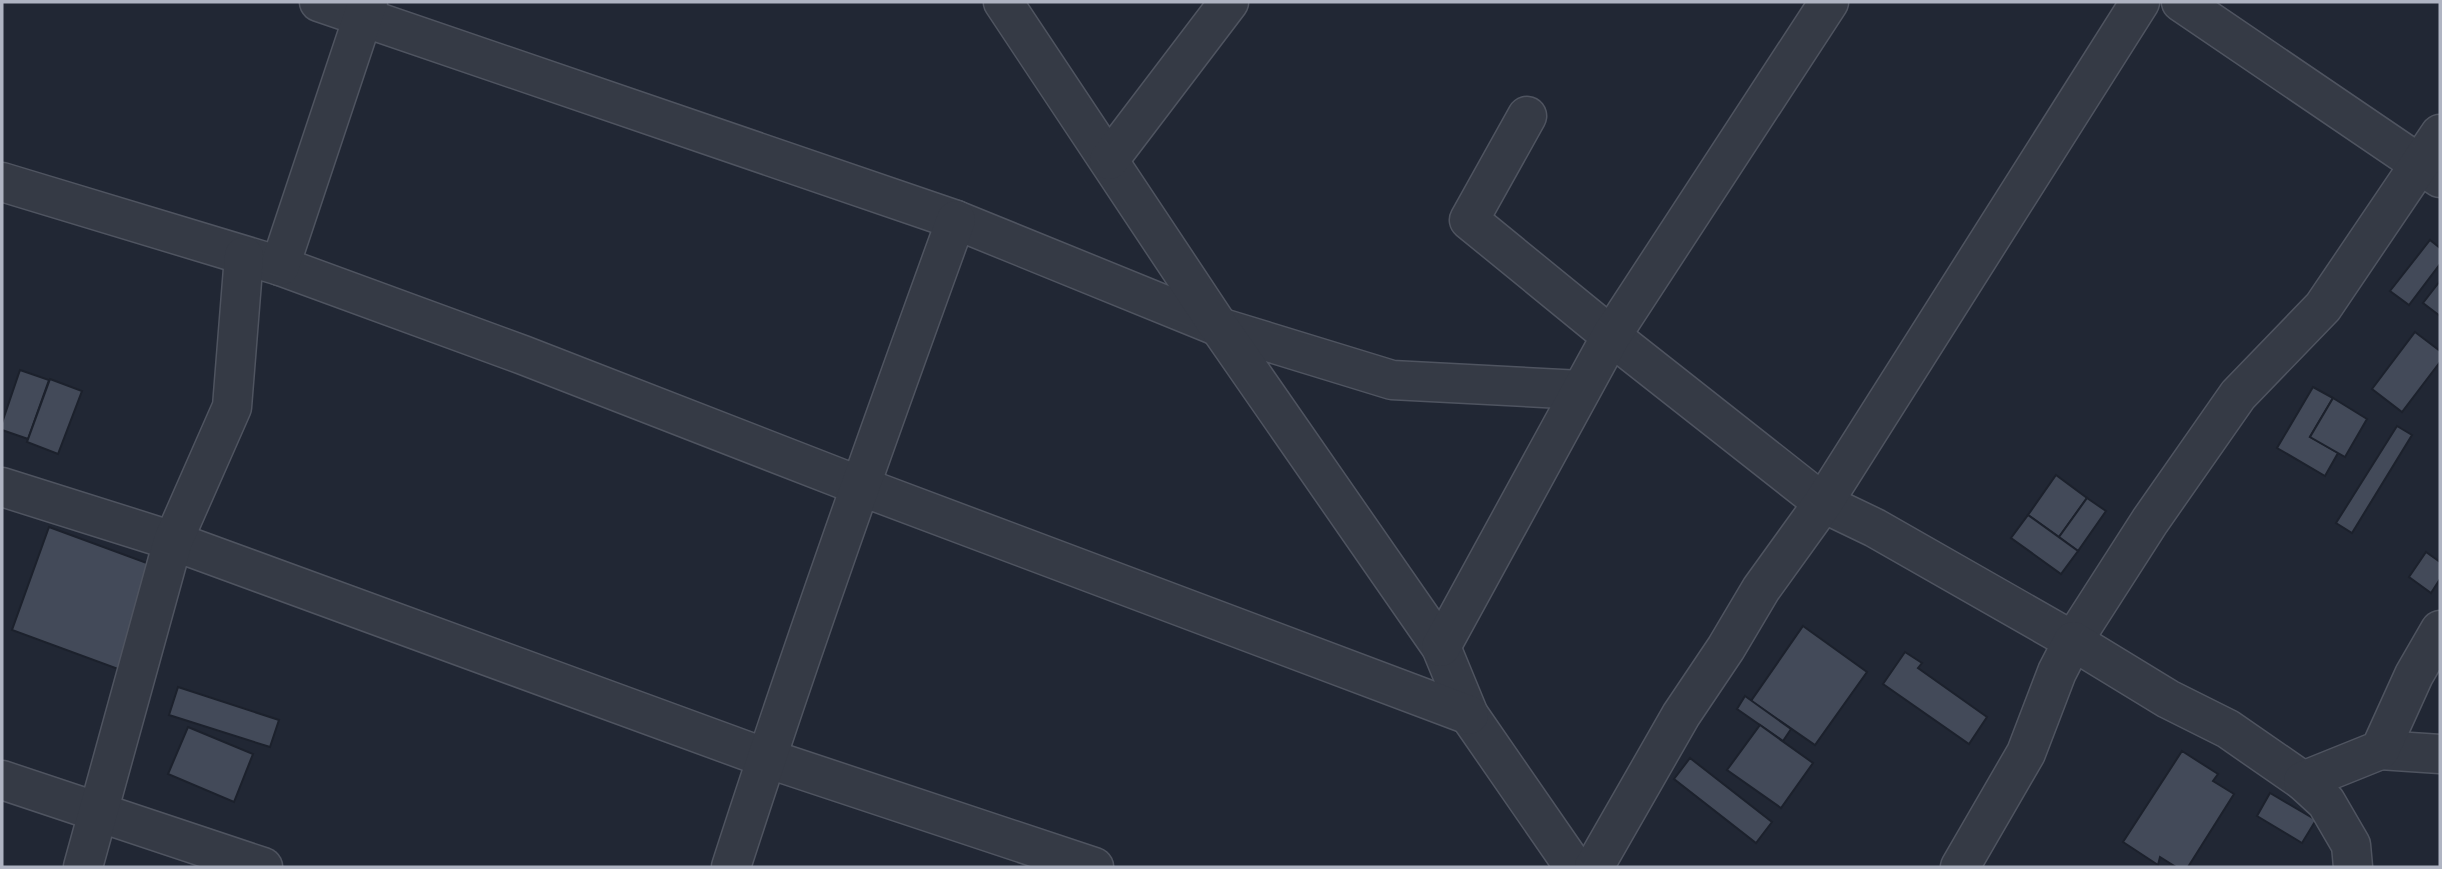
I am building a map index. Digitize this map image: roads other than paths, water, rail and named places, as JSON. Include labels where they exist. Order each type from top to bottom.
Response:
[{"type":"street","points":[[319,2],[366,9],[956,220],[1219,327],[1392,380],[1581,390]]},
{"type":"street","points":[[1003,2],[1219,327],[1441,647],[1469,715],[1574,867]]},
{"type":"street","points":[[1109,160],[1229,2]]},
{"type":"street","points":[[1441,647],[1611,336],[1829,2]]},
{"type":"street","points":[[1594,867],[1681,715],[1761,589],[1824,503],[2140,2]]},
{"type":"street","points":[[1960,867],[2026,753],[2057,672],[2073,641],[2150,521],[2238,395],[2323,306],[2434,159],[2181,2]]},
{"type":"street","points":[[280,266],[366,9]]},
{"type":"street","points":[[1527,116],[1468,220],[1824,503],[1923,555],[2168,699],[2228,729],[2303,781],[2326,802],[2351,845],[2353,867]]},
{"type":"street","points":[[2,182],[280,266],[523,355],[860,486],[1469,715]]},
{"type":"street","points":[[731,867],[860,486],[956,220]]},
{"type":"street","points":[[83,867],[173,541],[232,407],[244,256]]},
{"type":"street","points":[[2,487],[173,541],[766,758],[1094,867]]},
{"type":"street","points":[[2381,750],[2414,674],[2440,630]]},
{"type":"street","points":[[2303,781],[2381,750],[2440,754]]},
{"type":"street","points":[[2,780],[263,867]]}]
